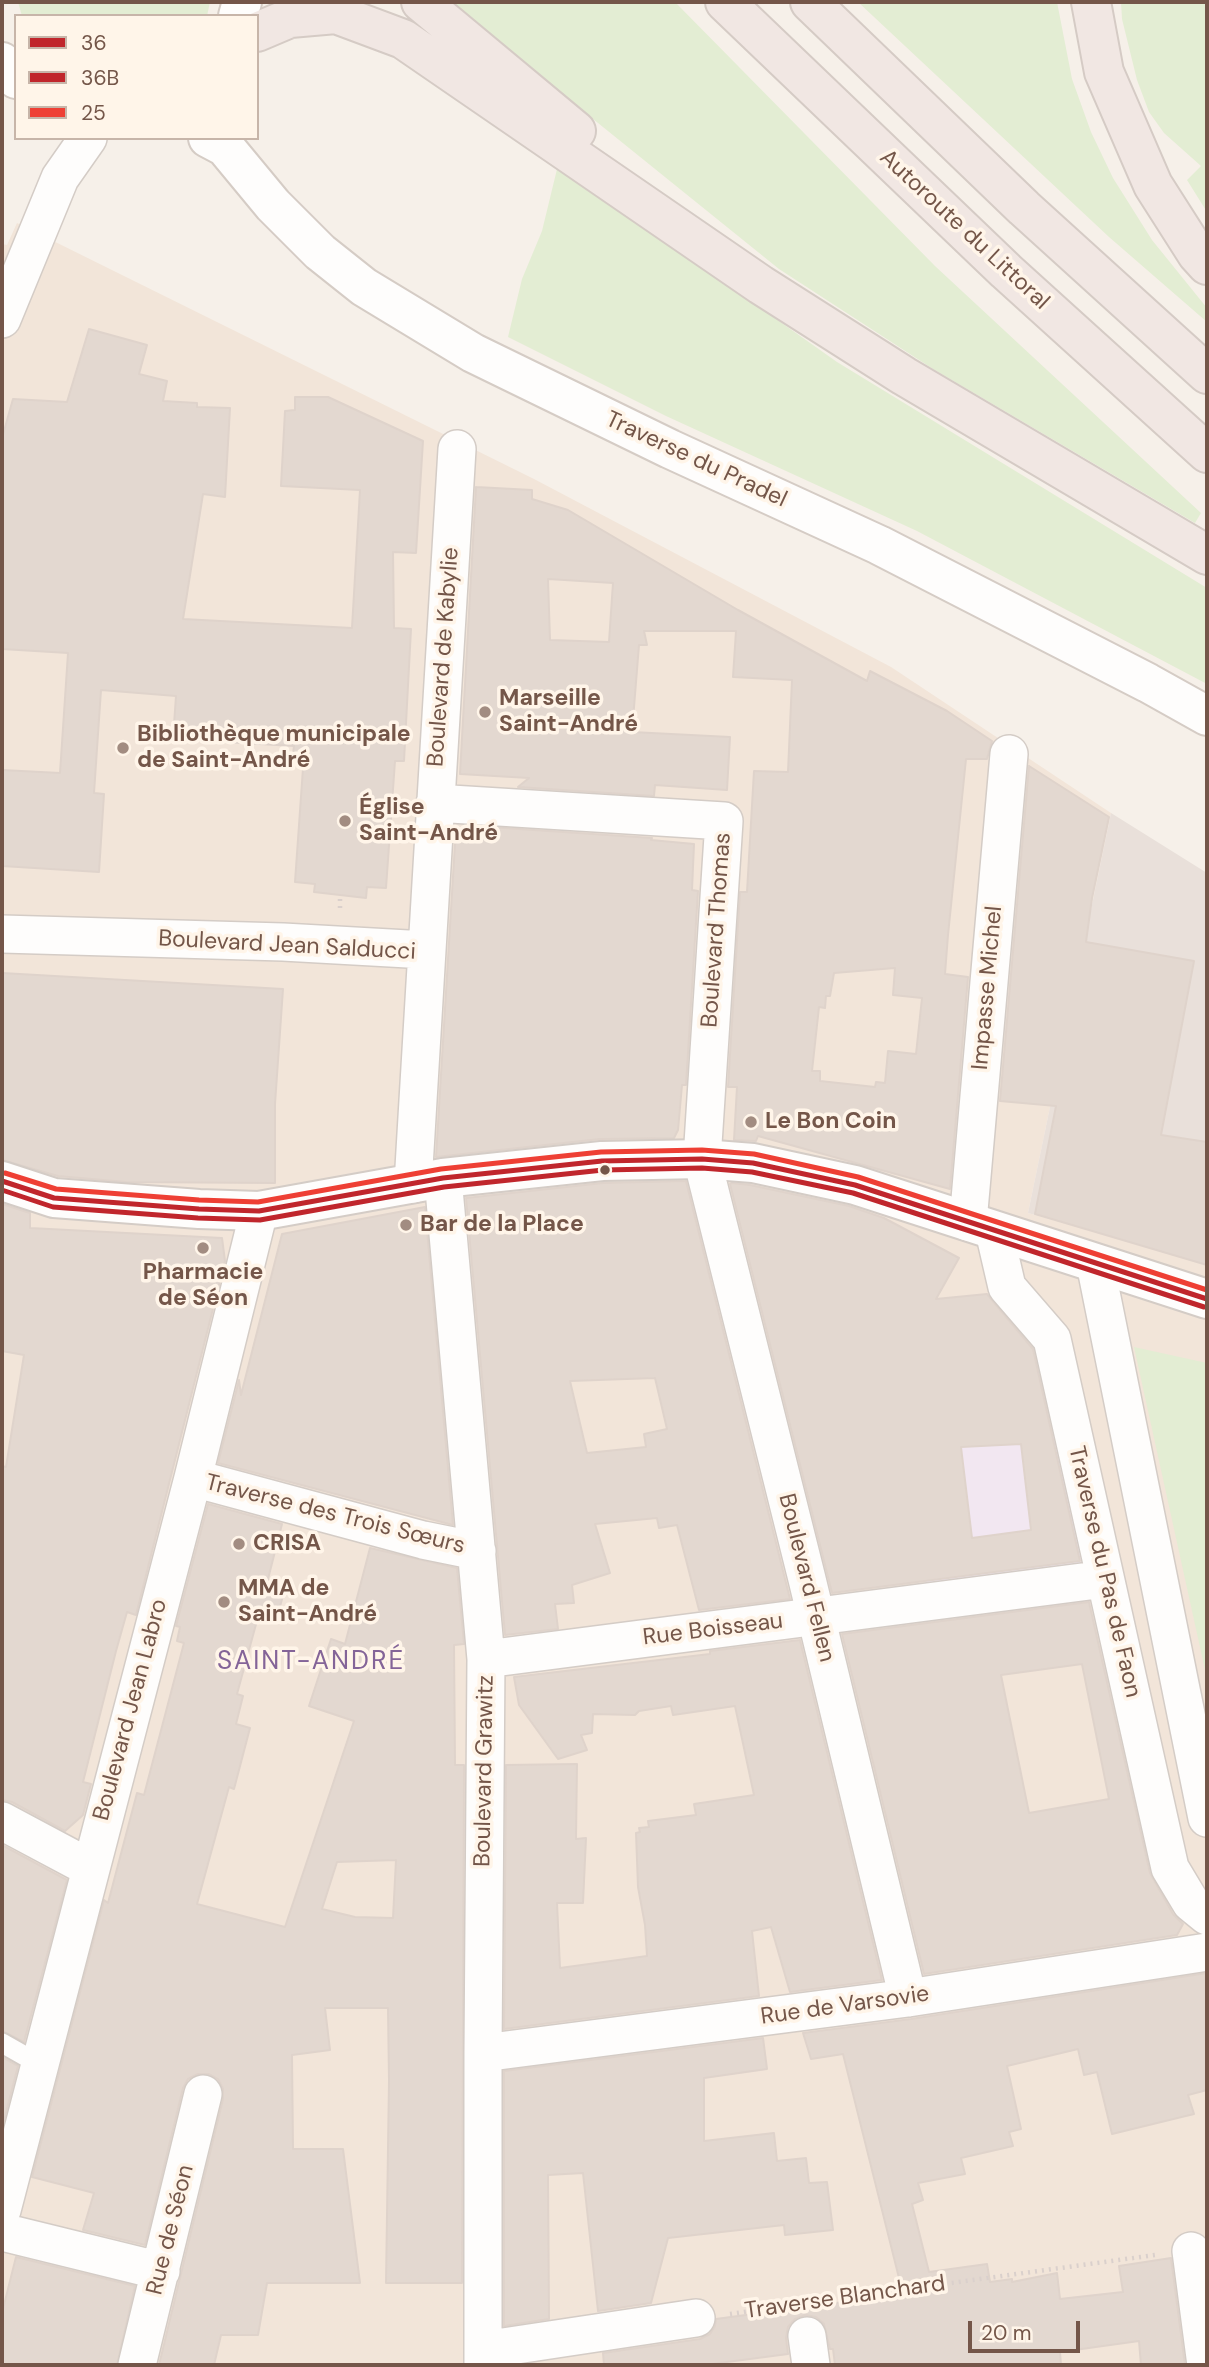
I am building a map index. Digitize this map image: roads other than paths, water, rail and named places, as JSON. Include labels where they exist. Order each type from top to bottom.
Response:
[{"type":"highway","points":[[421,2],[761,285]]},
{"type":"highway","name":"Autoroute du Littoral","points":[[725,2],[1006,271],[1207,453]]},
{"type":"highway","points":[[810,2],[1024,208],[1207,373]]},
{"type":"highway","points":[[1091,2],[1104,72],[1153,186],[1207,265]]},
{"type":"highway","points":[[259,31],[290,18],[336,14],[403,39],[761,285],[904,376],[1207,555]]},
{"type":"street","points":[[2,62],[14,77]]},
{"type":"street","points":[[2,319],[60,178],[87,140]]},
{"type":"street","name":"Traverse du Pradel","points":[[219,141],[273,205],[320,252],[364,287],[462,346],[670,449],[879,545],[1207,716]]},
{"type":"street","name":"Boulevard de Kabylie","points":[[426,950],[457,449]]},
{"type":"street","name":"Impasse Michel","points":[[981,1226],[1009,754]]},
{"type":"street","name":"Boulevard Thomas","points":[[435,803],[724,821],[702,1159]]},
{"type":"street","name":"Boulevard Jean Salducci","points":[[2,934],[283,942],[426,950],[428,1181]]},
{"type":"street","points":[[2,1181],[54,1198],[259,1211],[428,1181],[602,1161],[702,1159],[752,1163],[855,1185],[1207,1299]]},
{"type":"street","name":"Boulevard Fellen","points":[[702,1159],[908,1998]]},
{"type":"street","name":"Boulevard Grawitz","points":[[428,1181],[477,1551],[486,1659],[482,2053],[483,2358]]},
{"type":"street","name":"Boulevard Jean Labro","points":[[2,2210],[193,1478],[259,1211]]},
{"type":"street","name":"Traverse du Pas de Faon","points":[[981,1226],[1007,1287],[1052,1339],[1170,1868],[1191,1903],[1207,1916]]},
{"type":"street","points":[[1094,1263],[1207,1818]]},
{"type":"street","name":"Traverse des Trois Sœurs","points":[[193,1478],[423,1540],[477,1551]]},
{"type":"street","name":"Rue Boisseau","points":[[486,1659],[1105,1579]]},
{"type":"street","points":[[2,1821],[90,1868]]},
{"type":"street","name":"Rue de Varsovie","points":[[482,2053],[908,1998],[1207,1952]]},
{"type":"street","name":"Rue de Séon","points":[[137,2365],[204,2094]]},
{"type":"street","points":[[2,2232],[161,2271]]},
{"type":"street","points":[[1191,2250],[1206,2365]]},
{"type":"street","points":[[483,2358],[696,2318]]},
{"type":"lane","points":[[2,2043],[39,2064]]},
{"type":"place","name":"Marseille Saint-André","points":[[485,712]]},
{"type":"place","name":"Bibliothèque municipale de Saint-André","points":[[123,748]]},
{"type":"place","name":"Église Saint-André","points":[[345,821]]},
{"type":"place","name":"Le Bon Coin","points":[[751,1122]]},
{"type":"place","name":"Bar de la Place","points":[[406,1225]]},
{"type":"place","name":"Pharmacie de Séon","points":[[203,1248]]},
{"type":"place","name":"CRISA","points":[[239,1544]]},
{"type":"place","name":"MMA de Saint-André","points":[[224,1602]]},
{"type":"district","name":"SAINT-ANDRÉ","points":[[311,1662]]}]
